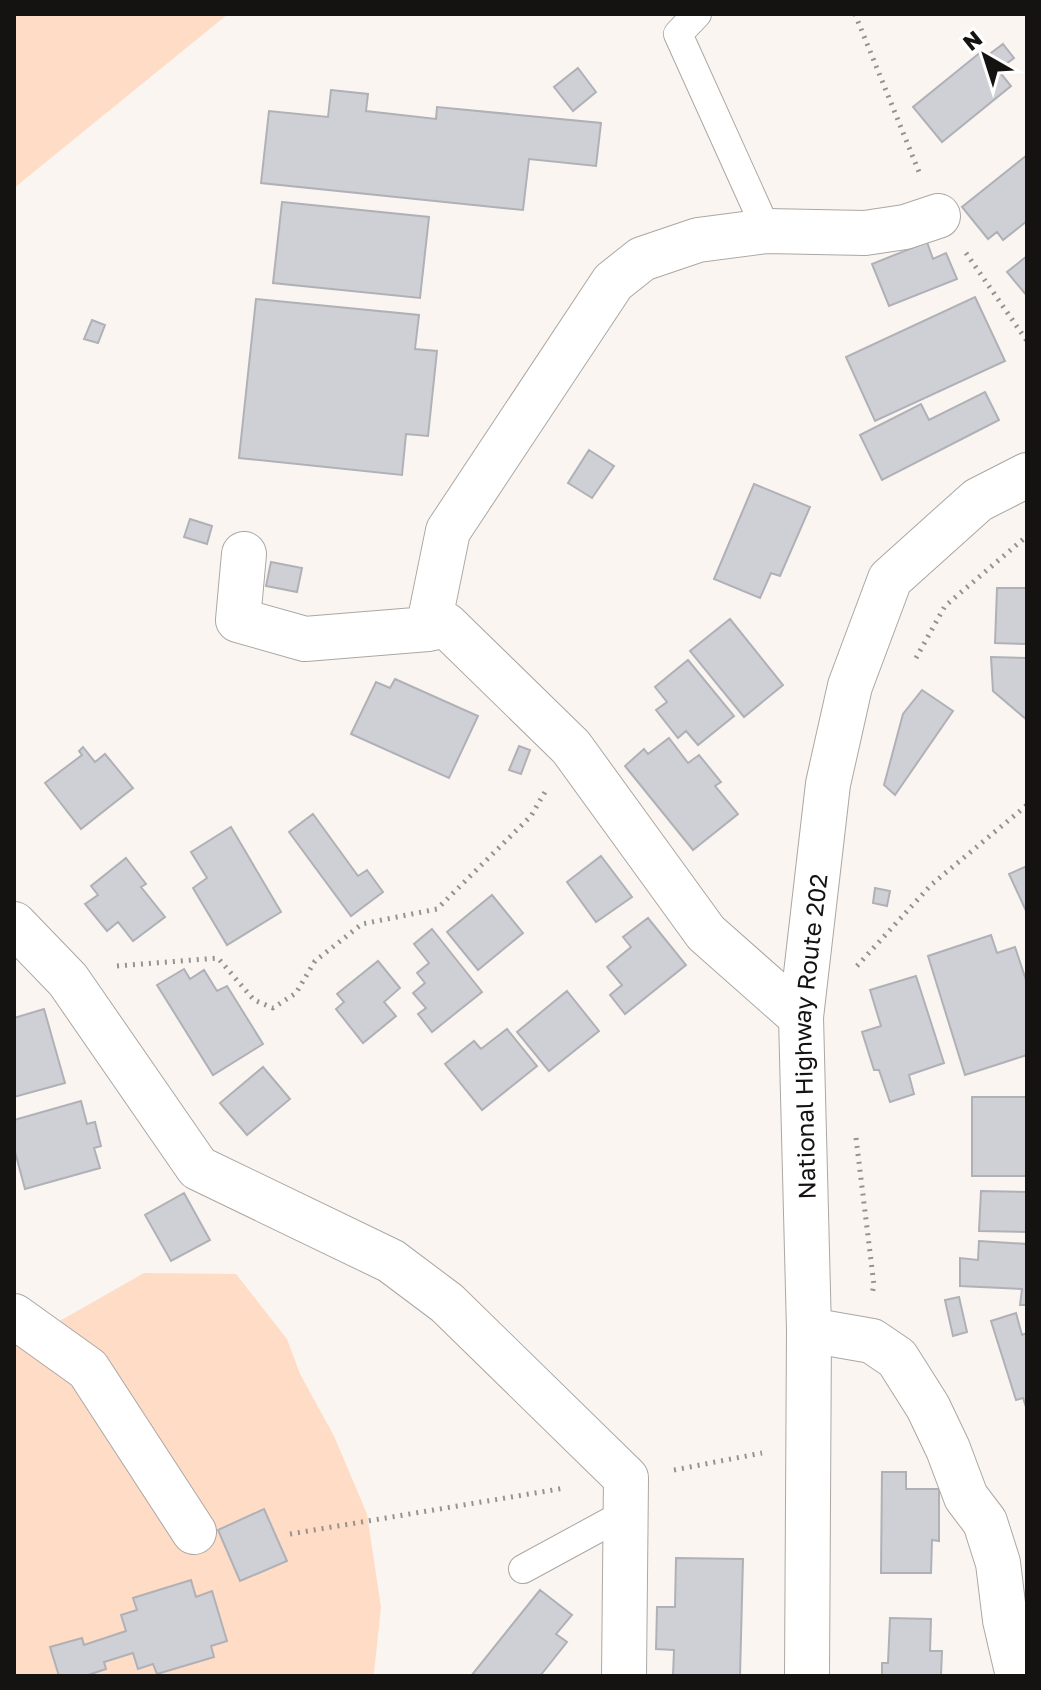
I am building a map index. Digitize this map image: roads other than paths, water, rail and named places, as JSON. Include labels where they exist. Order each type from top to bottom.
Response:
[{"type":"main road","points":[[428,629],[448,531],[613,282],[642,259],[698,240],[767,231],[865,233],[905,227],[938,216]]},
{"type":"main road","name":"National Highway Route 202","points":[[807,1676],[809,1330],[801,1017],[828,784],[850,686],[890,579],[978,500],[1027,475]]},
{"type":"main road","points":[[244,554],[238,620],[305,639],[446,625],[571,747],[706,933],[801,1017]]},
{"type":"main road","points":[[14,924],[68,980],[198,1168],[391,1261],[447,1303],[626,1496],[624,1676]]},
{"type":"main road","points":[[14,1316],[88,1369],[194,1532]]},
{"type":"main road","points":[[809,1330],[872,1341],[897,1358],[928,1407],[966,1497],[985,1522],[998,1563],[1005,1620],[1018,1676]]},
{"type":"lane","points":[[697,14],[678,34],[767,231]]},
{"type":"lane","points":[[523,1569],[626,1496]]}]
